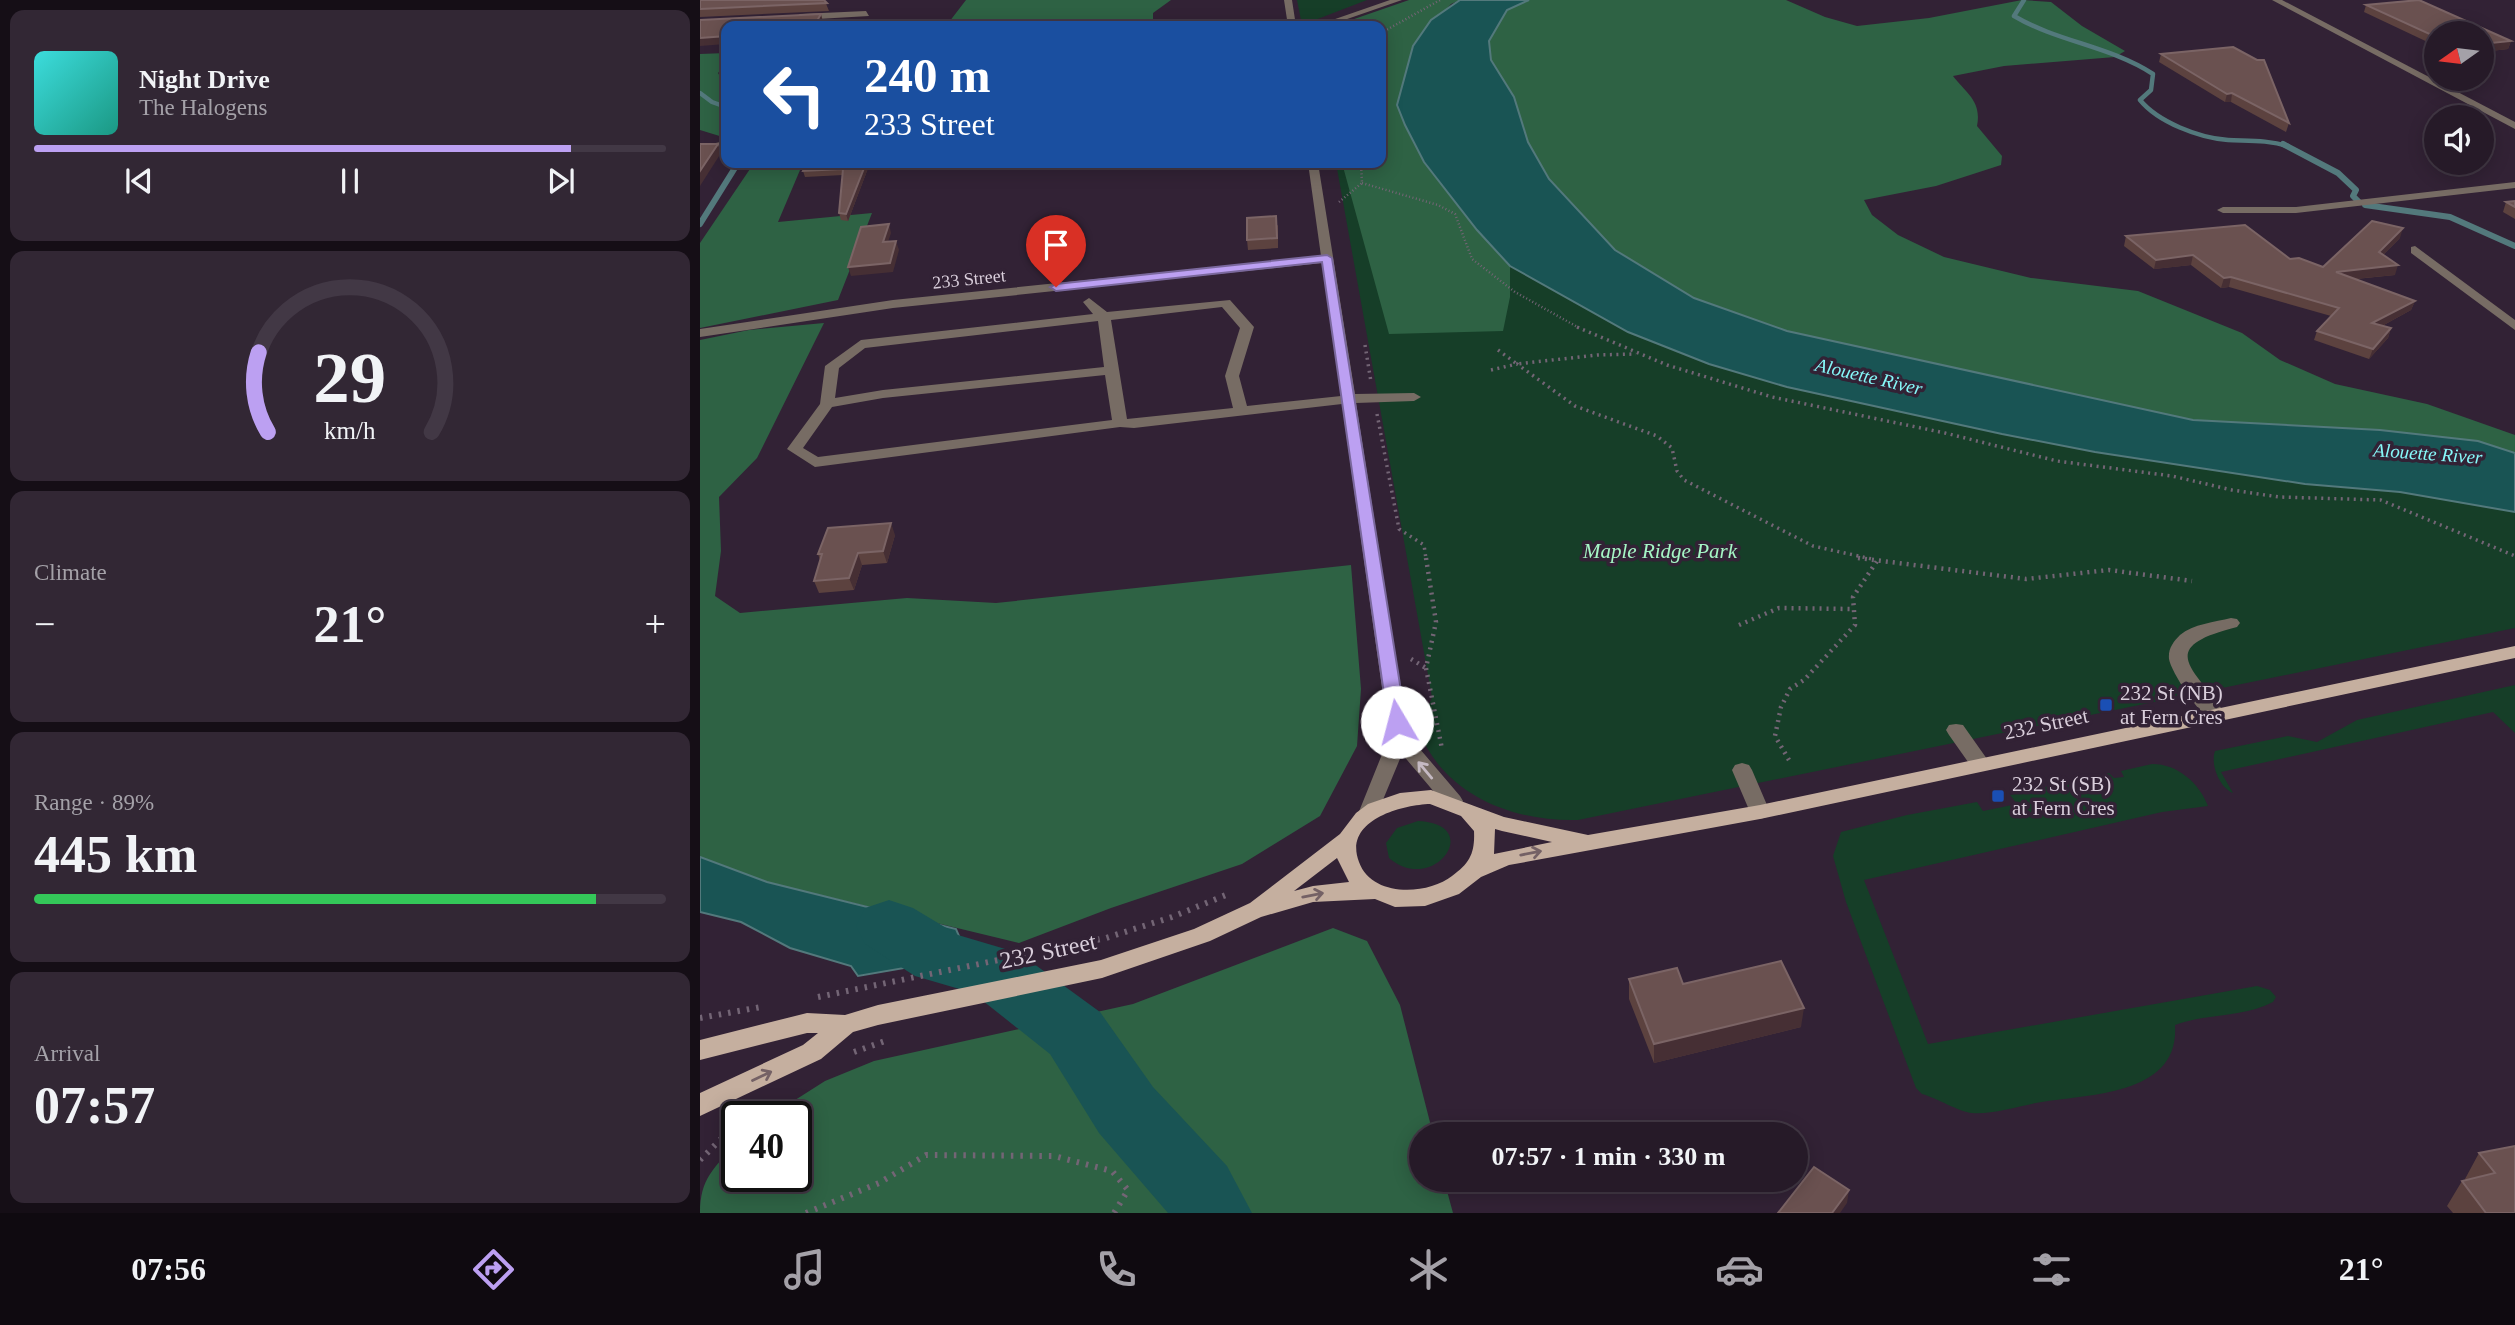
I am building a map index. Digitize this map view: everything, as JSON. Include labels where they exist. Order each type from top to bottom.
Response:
[{"type":"main road","name":"232 Street","points":[[1477,870],[1506,858],[1587,842],[1647,835],[1760,812],[2515,652]]},
{"type":"main road","points":[[1431,797],[1453,801],[1476,815],[1486,834],[1486,852],[1477,870],[1459,886],[1433,896],[1401,899],[1373,891],[1356,878],[1347,862],[1346,841],[1368,814],[1387,804],[1409,798],[1431,797]]},
{"type":"main road","name":"232 Street","points":[[1476,815],[1502,824],[1587,842]]},
{"type":"main road","name":"232 Street","points":[[1255,910],[1346,841]]},
{"type":"main road","name":"232 Street","points":[[700,1050],[807,1023],[845,1025],[878,1015],[1118,964],[1202,935],[1255,910],[1313,894],[1373,891]]},
{"type":"main road","name":"232 Street","points":[[700,1105],[812,1052],[845,1025]]},
{"type":"street","points":[[1288,0],[1292,21]]},
{"type":"street","points":[[1334,21],[1398,0]]},
{"type":"street","points":[[2277,0],[2515,126]]},
{"type":"street","points":[[793,18],[868,10],[862,21]]},
{"type":"street","points":[[700,149],[721,145]]},
{"type":"street","points":[[1314,168],[1399,737],[1368,814]]},
{"type":"street","points":[[2223,210],[2296,210],[2515,185]]},
{"type":"street","points":[[2415,250],[2515,326]]},
{"type":"street","name":"233 Street","points":[[700,333],[893,304],[1327,258]]},
{"type":"street","points":[[1089,302],[1104,317],[1120,423]]},
{"type":"street","points":[[1241,412],[1232,376],[1247,327],[1225,303],[861,344],[832,366],[827,404],[795,449],[815,463],[1120,423],[1134,424],[1241,412],[1348,400],[1414,397]]},
{"type":"street","points":[[827,404],[883,394],[1111,370]]},
{"type":"street","points":[[2216,715],[2185,678],[2178,664],[2179,648],[2193,632],[2231,623]]},
{"type":"street","points":[[1956,730],[1980,764]]},
{"type":"street","points":[[1399,737],[1453,801]]},
{"type":"street","points":[[1742,770],[1760,812]]},
{"type":"path","points":[[1386,30],[1440,0]]},
{"type":"path","points":[[1361,168],[1362,183]]},
{"type":"path","points":[[1341,213],[1339,202],[1362,183]]},
{"type":"path","points":[[1362,183],[1437,205],[1455,214],[1472,258],[1515,292],[1574,326],[1667,365],[1772,397],[1945,433],[2057,461],[2172,477],[2279,497],[2381,500],[2515,556]]},
{"type":"path","points":[[1364,343],[1399,529],[1424,545],[1436,622],[1426,668],[1441,747],[1447,759]]},
{"type":"path","points":[[1498,350],[1575,406],[1657,436],[1672,448],[1677,471],[1692,484],[1813,546],[1877,561],[2026,579],[2109,570],[2192,581]]},
{"type":"path","points":[[1491,370],[1517,364],[1597,355],[1640,354]]},
{"type":"path","points":[[1789,760],[1775,736],[1781,707],[1790,690],[1804,680],[1855,625],[1851,609],[1852,596],[1877,561]]},
{"type":"path","points":[[1739,625],[1779,608],[1851,609]]},
{"type":"path","points":[[832,995],[1106,938],[1161,922],[1230,894]]},
{"type":"path","points":[[700,1018],[726,1014]]},
{"type":"path","points":[[700,1160],[721,1140]]},
{"type":"path","points":[[806,1213],[879,1182],[926,1155],[1054,1156],[1112,1171],[1128,1190],[1114,1213]]},
{"type":"green space","points":[[1297,0],[1367,0],[1312,21],[1301,21]]},
{"type":"green space","name":"Maple Ridge Park","points":[[1500,21],[1489,41],[1787,331],[2193,420],[2515,453],[2515,628],[1578,820],[1529,816],[1484,800],[1463,788],[1445,772],[1430,753],[1419,731],[1432,697],[1337,168],[1386,168],[1386,29]]},
{"type":"green space","points":[[2515,685],[2515,733],[2493,712],[2221,772],[2233,793],[2220,781],[2215,769],[2215,751],[2288,736],[2317,742],[2357,720]]},
{"type":"green space","points":[[2152,764],[2170,767],[2186,776],[2199,790],[2208,806],[2162,812],[1864,880],[1928,1044],[2257,986],[2270,990],[2276,997],[2273,1002],[2250,1011],[2175,1025],[2173,1048],[2163,1065],[2148,1078],[2107,1093],[1980,1113],[1961,1110],[1922,1094],[1916,1088],[1846,902],[1833,856],[1841,832],[1907,815],[1977,802],[1983,811],[2017,804],[2010,795],[2109,773],[2114,778],[2124,777],[2121,771]]},
{"type":"green space","points":[[1418,821],[1438,825],[1448,833],[1450,844],[1446,855],[1435,864],[1422,869],[1406,867],[1389,858],[1386,843],[1397,828]]},
{"type":"shaded area","points":[[966,0],[1171,0],[1153,13],[1153,21],[950,21]]},
{"type":"shaded area","points":[[1409,0],[1460,0],[1451,4],[1413,46],[1397,105],[1424,162],[1510,266],[1510,297],[1503,331],[1389,334],[1343,168],[1386,168],[1386,21],[1348,21]]},
{"type":"shaded area","points":[[1529,0],[1786,0],[1825,17],[1857,26],[1929,18],[2022,0],[2051,2],[2082,26],[2125,51],[2115,57],[2004,66],[1953,76],[1975,104],[1977,126],[2002,156],[2001,165],[1936,186],[1864,200],[1872,215],[1898,235],[1944,257],[2031,278],[2138,291],[2242,333],[2280,360],[2335,384],[2427,404],[2515,435],[2515,453],[2478,441],[2380,430],[2193,420],[1787,331],[1694,298],[1615,250],[1549,179],[1528,142],[1514,97],[1491,60],[1489,41],[1507,10]]},
{"type":"shaded area","points":[[721,53],[721,70],[718,73],[721,78],[721,136],[700,130],[700,54]]},
{"type":"shaded area","points":[[751,168],[801,168],[778,222],[872,213],[838,300],[700,328],[700,243]]},
{"type":"shaded area","points":[[824,323],[757,458],[719,497],[721,551],[715,596],[740,613],[907,598],[996,603],[1351,565],[1361,689],[1357,746],[1320,816],[1242,864],[1111,908],[1019,943],[767,882],[700,857],[700,340],[749,330]]},
{"type":"shaded area","points":[[1333,928],[1367,941],[1400,1005],[1430,1122],[1409,1122],[1409,1192],[1447,1192],[1453,1213],[700,1213],[706,1182],[721,1161],[721,1192],[812,1192],[812,1101],[794,1101],[825,1081],[874,1061],[1133,1004]]},
{"type":"water","name":"Alouette River","points":[[1460,0],[1529,0],[1507,10],[1489,41],[1491,60],[1514,97],[1528,142],[1549,179],[1615,250],[1694,298],[1787,331],[2193,420],[2380,430],[2478,441],[2515,453],[2515,512],[2400,492],[2305,484],[2095,452],[2002,434],[1787,387],[1709,364],[1628,332],[1510,266],[1477,230],[1424,162],[1405,125],[1397,105],[1413,46],[1431,20]]},
{"type":"water","points":[[700,857],[767,882],[956,929],[968,957],[858,976],[851,966],[790,948],[741,922],[700,912]]},
{"type":"building","points":[[700,0],[824,0],[827,3],[700,9]]},
{"type":"building","points":[[2419,0],[2466,21],[2424,21],[2424,32],[2366,5]]},
{"type":"building","points":[[821,14],[817,21],[721,21],[721,36],[700,38],[700,20]]},
{"type":"building","points":[[2494,33],[2511,41],[2494,43]]},
{"type":"building","points":[[2233,47],[2257,60],[2264,60],[2289,123],[2232,93],[2227,94],[2161,54]]},
{"type":"building","points":[[700,144],[718,144],[700,171]]},
{"type":"building","points":[[804,168],[864,168],[846,214],[839,213],[843,169],[803,171]]},
{"type":"building","points":[[1276,216],[1277,238],[1247,240],[1247,218]]},
{"type":"building","points":[[2372,221],[2403,228],[2379,252],[2398,265],[2336,272],[2415,301],[2372,323],[2391,328],[2373,349],[2317,331],[2339,308],[2231,277],[2224,278],[2193,255],[2156,260],[2126,236],[2245,225],[2290,259],[2299,258],[2323,267]]},
{"type":"building","points":[[889,224],[883,242],[896,241],[890,263],[848,267],[861,227]]},
{"type":"building","points":[[891,523],[883,551],[858,553],[849,578],[814,581],[822,554],[818,554],[828,528]]},
{"type":"building","points":[[1781,961],[1804,1008],[1654,1044],[1629,979],[1677,968],[1683,984]]},
{"type":"building","points":[[2515,1146],[2515,1213],[2486,1213],[2462,1181],[2495,1173],[2479,1153]]},
{"type":"building","points":[[1814,1167],[1849,1190],[1832,1213],[1778,1213],[1794,1192],[1808,1192],[1808,1175]]},
{"type":"waterway","points":[[2024,0],[2014,16],[2048,32],[2119,57],[2153,74],[2151,90],[2140,100],[2168,122],[2217,139],[2286,146]]},
{"type":"waterway","points":[[700,93],[721,105]]},
{"type":"waterway","points":[[2286,146],[2338,173],[2356,190],[2353,196],[2359,202]]},
{"type":"waterway","points":[[700,224],[735,168]]},
{"type":"waterway","points":[[2365,205],[2450,217],[2515,246]]},
{"type":"waterway","points":[[889,926],[939,957],[995,972],[1075,1033],[1126,1110],[1199,1191],[1212,1213]]},
{"type":"place","name":"232 St (NB) at Fern Cres","points":[[2106,705]]},
{"type":"place","name":"232 St (SB) at Fern Cres","points":[[1998,796]]},
{"type":"route","points":[[1056,287],[1327,258],[1397,722]]}]
